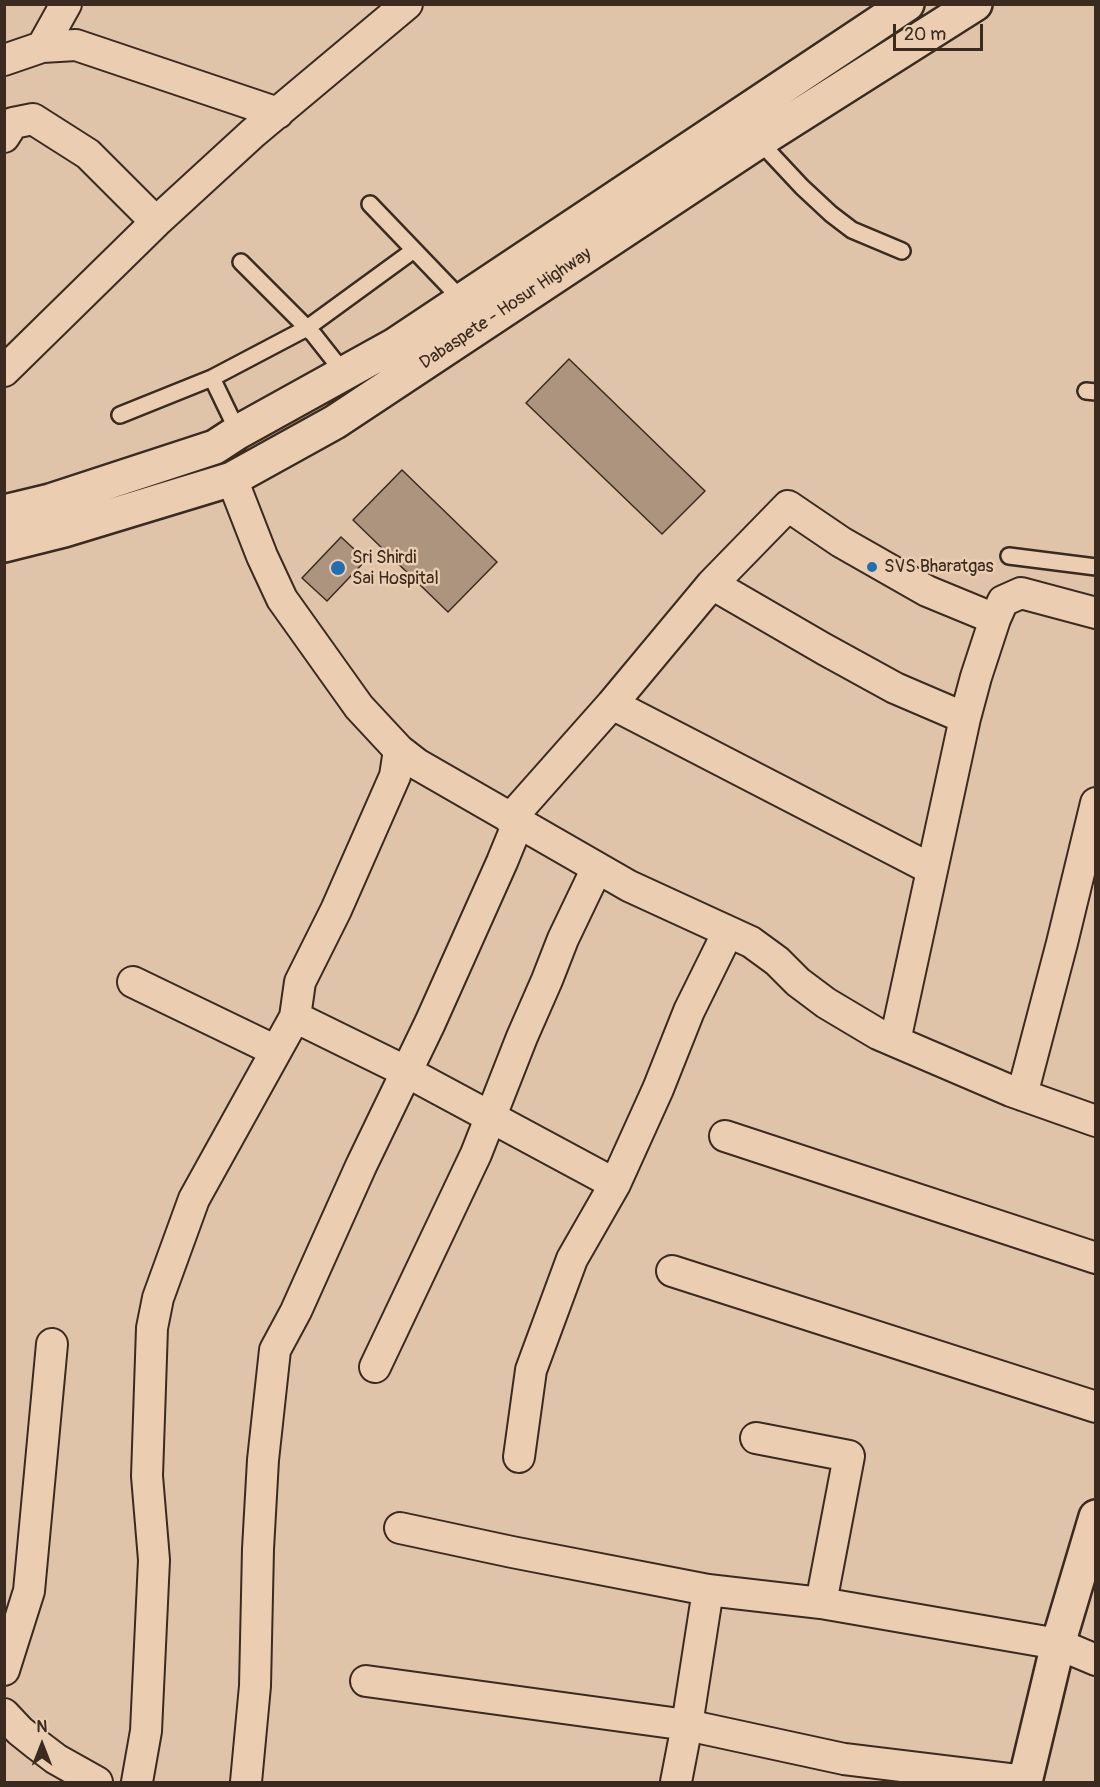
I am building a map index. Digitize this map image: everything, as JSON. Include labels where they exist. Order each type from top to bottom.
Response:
[{"type":"main road","name":"Dabaspete - Hosur Highway","points":[[4,512],[50,501],[227,440],[395,345],[907,4]]},
{"type":"main road","name":"Dabaspete - Hosur Highway","points":[[4,545],[63,530],[231,479],[335,422],[759,141],[975,4]]},
{"type":"main road","points":[[227,440],[231,479]]},
{"type":"main road","points":[[1025,1782],[1058,1644],[1095,1517]]},
{"type":"street","points":[[42,47],[66,4]]},
{"type":"street","points":[[4,371],[17,344],[278,113],[407,4]]},
{"type":"street","points":[[4,60],[42,47],[76,45],[278,113]]},
{"type":"street","points":[[4,137],[13,123],[33,119],[88,154],[156,222]]},
{"type":"street","points":[[231,479],[282,599],[359,707],[399,750],[417,764],[629,886],[751,942],[826,1003],[878,1034],[1022,1095],[1095,1121]]},
{"type":"street","points":[[246,1782],[255,1686],[258,1549],[263,1460],[275,1350],[296,1311],[502,862],[514,821],[711,584],[788,506],[841,542],[927,591],[995,619]]},
{"type":"street","points":[[711,584],[895,688],[965,718]]},
{"type":"street","points":[[895,1041],[965,718],[976,677],[1003,601],[1021,593],[1095,613]]},
{"type":"street","points":[[612,704],[931,869]]},
{"type":"street","points":[[137,1782],[146,1731],[154,1560],[147,1476],[152,1328],[161,1288],[194,1199],[295,1017],[300,982],[336,910],[395,776],[399,750]]},
{"type":"street","points":[[1022,1095],[1062,943],[1095,804]]},
{"type":"street","points":[[375,1367],[472,1164],[563,939],[597,868]]},
{"type":"street","points":[[519,1457],[531,1370],[572,1259],[615,1184],[658,1089],[689,1011],[728,932]]},
{"type":"street","points":[[133,982],[276,1051]]},
{"type":"street","points":[[295,1017],[407,1072],[615,1184]]},
{"type":"street","points":[[725,1136],[1095,1258]]},
{"type":"street","points":[[672,1271],[1095,1407]]},
{"type":"street","points":[[4,1670],[29,1591],[52,1344]]},
{"type":"street","points":[[756,1438],[849,1456],[821,1603]]},
{"type":"street","points":[[400,1528],[708,1590],[821,1603],[1058,1644],[1095,1660]]},
{"type":"street","points":[[676,1782],[708,1590]]},
{"type":"street","points":[[366,1681],[687,1725],[844,1759],[1025,1782]]},
{"type":"street","points":[[4,1714],[20,1731],[56,1759],[97,1782]]},
{"type":"lane","points":[[759,141],[831,214],[852,230],[902,251]]},
{"type":"lane","points":[[370,204],[462,300]]},
{"type":"lane","points":[[120,415],[212,378],[307,328],[414,250]]},
{"type":"lane","points":[[241,262],[307,328],[344,373]]},
{"type":"lane","points":[[212,378],[227,440]]},
{"type":"lane","points":[[1009,556],[1095,567]]},
{"type":"building","points":[[569,359],[705,491],[662,534],[526,403]]},
{"type":"building","points":[[402,470],[497,562],[448,612],[353,520]]},
{"type":"building","points":[[341,537],[366,560],[327,601],[302,578]]},
{"type":"place","name":"SVS Bharatgas","points":[[872,567]]},
{"type":"place","name":"Sri Shirdi Sai Hospital","points":[[338,568]]}]
